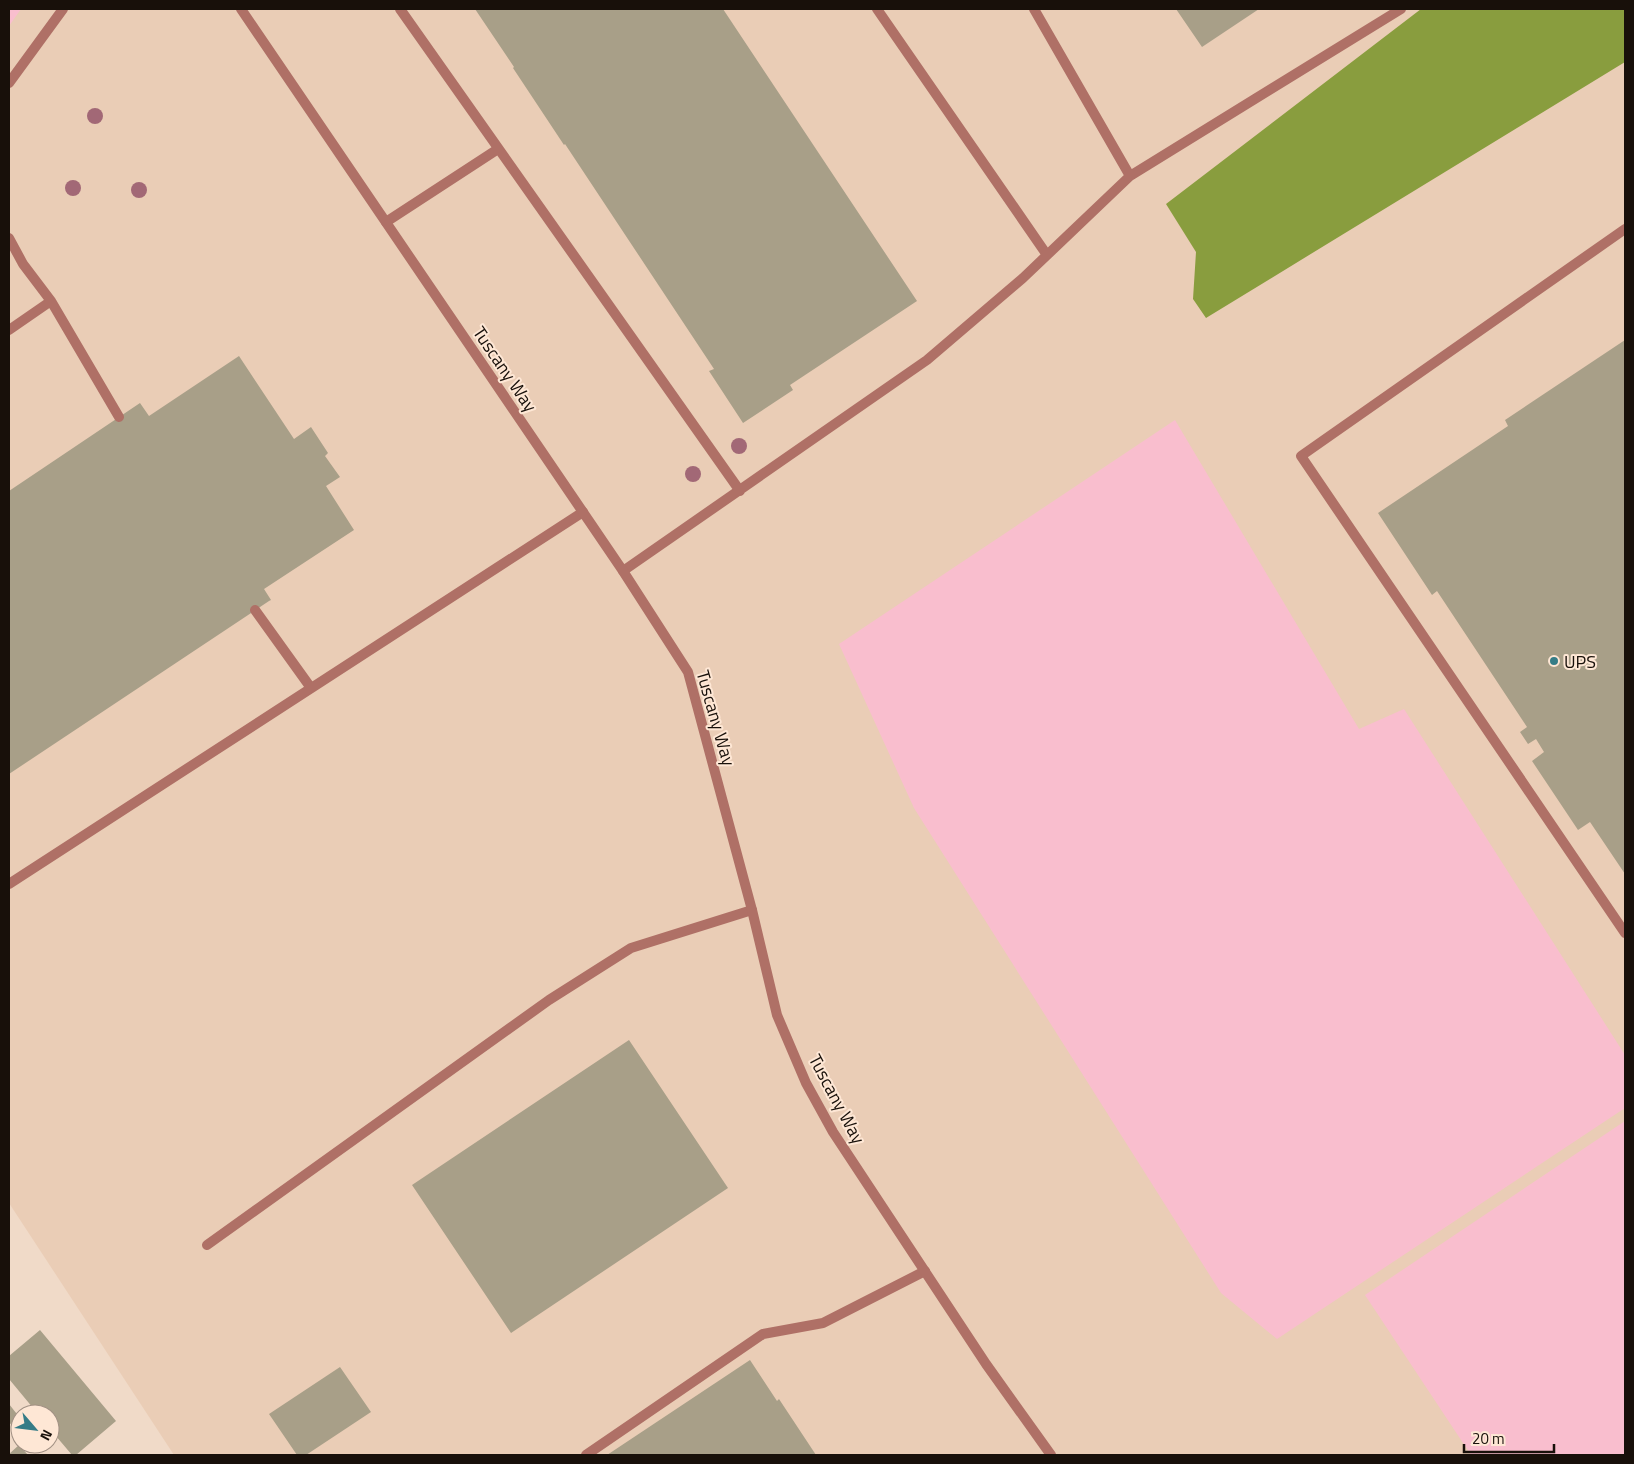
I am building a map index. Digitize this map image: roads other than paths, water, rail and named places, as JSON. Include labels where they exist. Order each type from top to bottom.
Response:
[{"type":"street","points":[[9,83],[63,9]]},
{"type":"street","name":"Tuscany Way","points":[[241,9],[623,571],[688,672],[752,910],[777,1015],[806,1083],[833,1132],[925,1272],[986,1364],[1051,1455]]},
{"type":"street","points":[[400,9],[740,491]]},
{"type":"street","points":[[877,9],[1047,255]]},
{"type":"street","points":[[1034,9],[1130,176]]},
{"type":"street","points":[[623,571],[926,360],[1023,278],[1130,176],[1401,9]]},
{"type":"street","points":[[386,222],[498,149]]},
{"type":"street","points":[[1625,229],[1300,456],[1625,933]]},
{"type":"street","points":[[9,238],[23,264],[51,301],[119,417]]},
{"type":"street","points":[[9,330],[51,301]]},
{"type":"street","points":[[9,884],[583,512]]},
{"type":"street","points":[[255,610],[312,688]]},
{"type":"street","points":[[208,1246],[541,1006],[631,948],[752,910]]},
{"type":"street","points":[[586,1455],[763,1334],[823,1323],[925,1272]]},
{"type":"place","name":"UPS","points":[[1554,661]]}]
